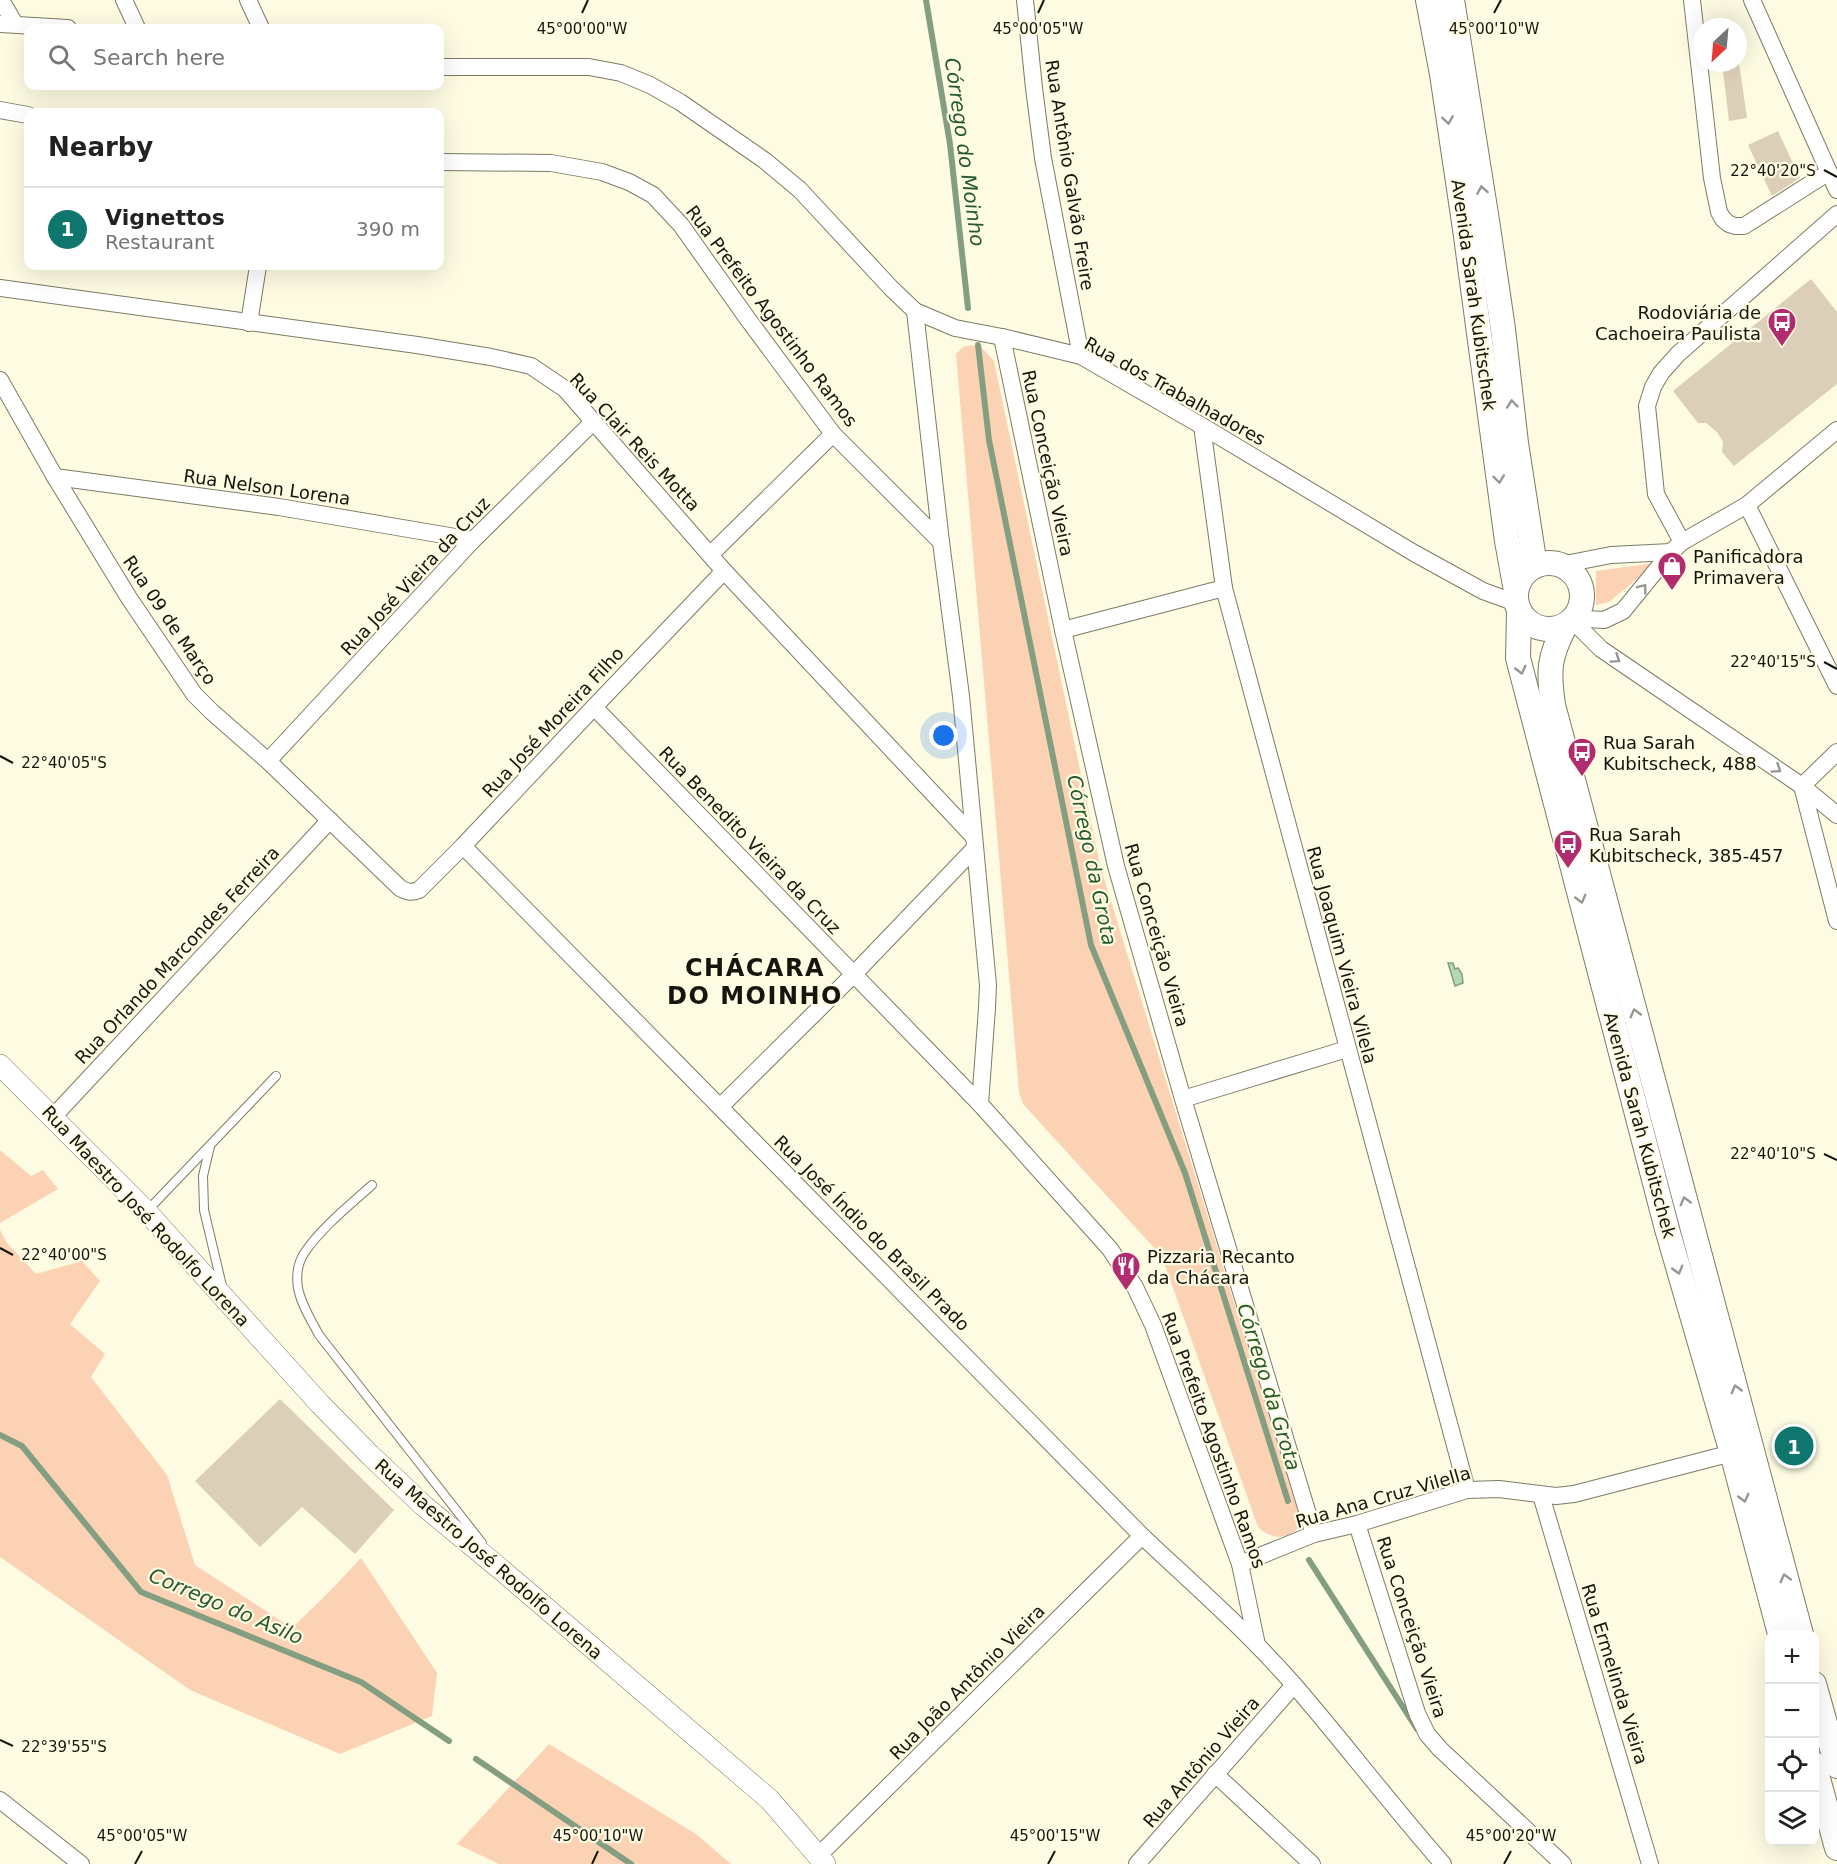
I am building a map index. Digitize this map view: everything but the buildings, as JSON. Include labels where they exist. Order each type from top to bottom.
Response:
[{"type":"main road","name":"Avenida Sarah Kubitschek","points":[[1428,0],[1452,72]]},
{"type":"main road","name":"Avenida Sarah Kubitschek","points":[[1452,0],[1452,72],[1505,443],[1535,566]]},
{"type":"main road","name":"Avenida Sarah Kubitschek","points":[[1505,443],[1507,541],[1517,602],[1518,658],[1666,1229],[1732,1453],[1779,1630]]},
{"type":"main road","points":[[1547,563],[1560,565],[1572,573],[1580,585],[1582,599],[1572,620],[1552,630],[1539,628],[1528,622],[1517,602],[1522,576],[1535,566],[1547,563]]},
{"type":"main road","name":"Avenida Sarah Kubitschek","points":[[1572,620],[1553,649],[1550,662],[1553,705],[1800,1630]]},
{"type":"main road","points":[[1819,1699],[1837,1766]]},
{"type":"main road","points":[[1819,1779],[1837,1848]]},
{"type":"street","points":[[1,0],[7,24],[24,25]]},
{"type":"street","points":[[124,0],[135,24]]},
{"type":"street","points":[[248,0],[259,24]]},
{"type":"street","name":"Rua Antônio Galvão Freire","points":[[1025,0],[1043,158],[1081,356]]},
{"type":"street","points":[[1692,0],[1712,178],[1719,212],[1724,219],[1735,226],[1744,226],[1829,172]]},
{"type":"street","points":[[1752,0],[1837,190]]},
{"type":"street","name":"Rua dos Trabalhadores","points":[[444,67],[589,67],[621,73],[650,85],[680,102],[764,160],[800,190],[915,311],[955,328],[1081,356],[1414,553],[1483,591],[1517,602]]},
{"type":"street","points":[[0,110],[24,114]]},
{"type":"street","name":"Rua Prefeito Agostinho Ramos","points":[[444,162],[552,163],[602,172],[629,182],[653,195],[681,225],[833,434],[941,542]]},
{"type":"street","points":[[1676,547],[1656,494],[1647,406],[1653,387],[1661,372],[1678,354],[1837,214]]},
{"type":"street","points":[[249,323],[257,270]]},
{"type":"street","name":"Rua Clair Reis Motta","points":[[0,288],[417,345],[531,366],[565,389],[724,571],[974,842]]},
{"type":"street","points":[[915,311],[961,696],[988,985],[980,1104]]},
{"type":"street","name":"Rua Conceição Vieira","points":[[1002,337],[1063,630],[1116,866],[1183,1099],[1314,1534]]},
{"type":"street","name":"Rua 09 de Março","points":[[0,380],[55,477],[129,598],[194,694],[406,892]]},
{"type":"street","name":"Rua José Vieira da Cruz","points":[[268,761],[473,540],[593,422]]},
{"type":"street","name":"Rua Joaquim Vieira Vilela","points":[[1202,426],[1224,588],[1467,1490]]},
{"type":"street","points":[[1572,620],[1604,620],[1616,615],[1634,600],[1676,547],[1747,505],[1837,430]]},
{"type":"street","points":[[711,554],[833,434]]},
{"type":"street","name":"Rua Nelson Lorena","points":[[55,477],[279,507],[473,540]]},
{"type":"street","points":[[1747,505],[1837,686]]},
{"type":"street","points":[[1560,565],[1611,555],[1676,547]]},
{"type":"street","name":"Rua José Moreira Filho","points":[[406,892],[419,890],[463,846],[724,571]]},
{"type":"street","points":[[1063,630],[1224,588]]},
{"type":"street","points":[[1572,620],[1601,649],[1802,786],[1837,815]]},
{"type":"street","name":"Rua Benedito Vieira da Cruz","points":[[594,707],[980,1104]]},
{"type":"street","points":[[1802,786],[1837,752]]},
{"type":"street","points":[[1802,786],[1837,921]]},
{"type":"street","name":"Rua Orlando Marcondes Ferreira","points":[[53,1117],[330,820]]},
{"type":"street","points":[[720,1107],[854,974],[974,842]]},
{"type":"street","name":"Rua José Índio do Brasil Prado","points":[[463,846],[1142,1536],[1257,1645]]},
{"type":"street","points":[[1183,1099],[1347,1049]]},
{"type":"street","name":"Rua Maestro José Rodolfo Lorena","points":[[0,1065],[146,1211],[320,1404],[370,1455],[424,1506],[770,1800],[822,1860]]},
{"type":"street","name":"Rua Prefeito Agostinho Ramos","points":[[980,1104],[1110,1249],[1135,1287],[1153,1325],[1240,1564],[1257,1645]]},
{"type":"street","name":"Rua Ana Cruz Vilella","points":[[1240,1564],[1314,1534],[1357,1524],[1467,1490],[1499,1489],[1541,1495],[1574,1494],[1732,1453]]},
{"type":"street","name":"Rua Ermelinda Vieira","points":[[1541,1495],[1650,1864]]},
{"type":"street","name":"Rua Conceição Vieira","points":[[1357,1524],[1417,1713],[1427,1734],[1440,1749],[1563,1864]]},
{"type":"street","name":"Rua João Antônio Vieira","points":[[822,1860],[1142,1536]]},
{"type":"street","points":[[1257,1645],[1294,1685],[1403,1819],[1443,1864]]},
{"type":"street","name":"Rua Antônio Vieira","points":[[1137,1864],[1294,1685]]},
{"type":"street","points":[[1215,1774],[1312,1864]]},
{"type":"street","points":[[0,1800],[81,1864]]},
{"type":"lane","points":[[146,1211],[276,1076]]},
{"type":"lane","points":[[210,1145],[203,1176],[204,1210],[225,1298]]},
{"type":"lane","points":[[372,1185],[304,1253],[297,1271],[298,1288],[319,1335],[504,1572]]},
{"type":"shaded area","points":[[980,346],[994,361],[1100,865],[1302,1524],[1287,1536],[1270,1535],[1258,1527],[1166,1268],[1156,1250],[1023,1104],[1019,1092],[956,354],[963,347]]},
{"type":"shaded area","points":[[1656,563],[1609,602],[1596,605],[1596,571]]},
{"type":"shaded area","points":[[1448,963],[1453,963],[1455,969],[1458,968],[1462,974],[1463,983],[1455,986]]},
{"type":"shaded area","points":[[0,1150],[31,1176],[43,1170],[58,1189],[0,1223]]},
{"type":"shaded area","points":[[0,1230],[7,1243],[36,1274],[82,1261],[100,1281],[70,1324],[105,1354],[91,1377],[167,1475],[195,1565],[292,1628],[361,1558],[437,1673],[432,1716],[340,1754],[190,1690],[0,1557]]},
{"type":"shaded area","points":[[549,1744],[696,1834],[731,1864],[499,1864],[457,1844]]},
{"type":"waterway","name":"Córrego do Moinho","points":[[926,0],[950,144],[968,308]]},
{"type":"waterway","name":"Córrego da Grota","points":[[978,345],[989,440],[1091,945],[1185,1173],[1288,1501]]},
{"type":"waterway","name":"Corrego do Asilo","points":[[0,1435],[22,1446],[141,1592],[361,1682],[449,1741]]},
{"type":"waterway","points":[[1309,1560],[1417,1729]]},
{"type":"waterway","points":[[476,1759],[631,1864]]},
{"type":"place","name":"Rodoviária de Cachoeira Paulista","points":[[1782,348]]},
{"type":"place","name":"Panificadora Primavera","points":[[1672,592]]},
{"type":"place","name":"Rua Sarah Kubitscheck, 488","points":[[1582,778]]},
{"type":"place","name":"Rua Sarah Kubitscheck, 385-457","points":[[1568,870]]},
{"type":"place","name":"Pizzaria Recanto da Chácara","points":[[1126,1292]]},
{"type":"place","name":"Vignettos","points":[[1794,1446]]},
{"type":"district","name":"CHÁCARA DO MOINHO","points":[[755,982]]}]
